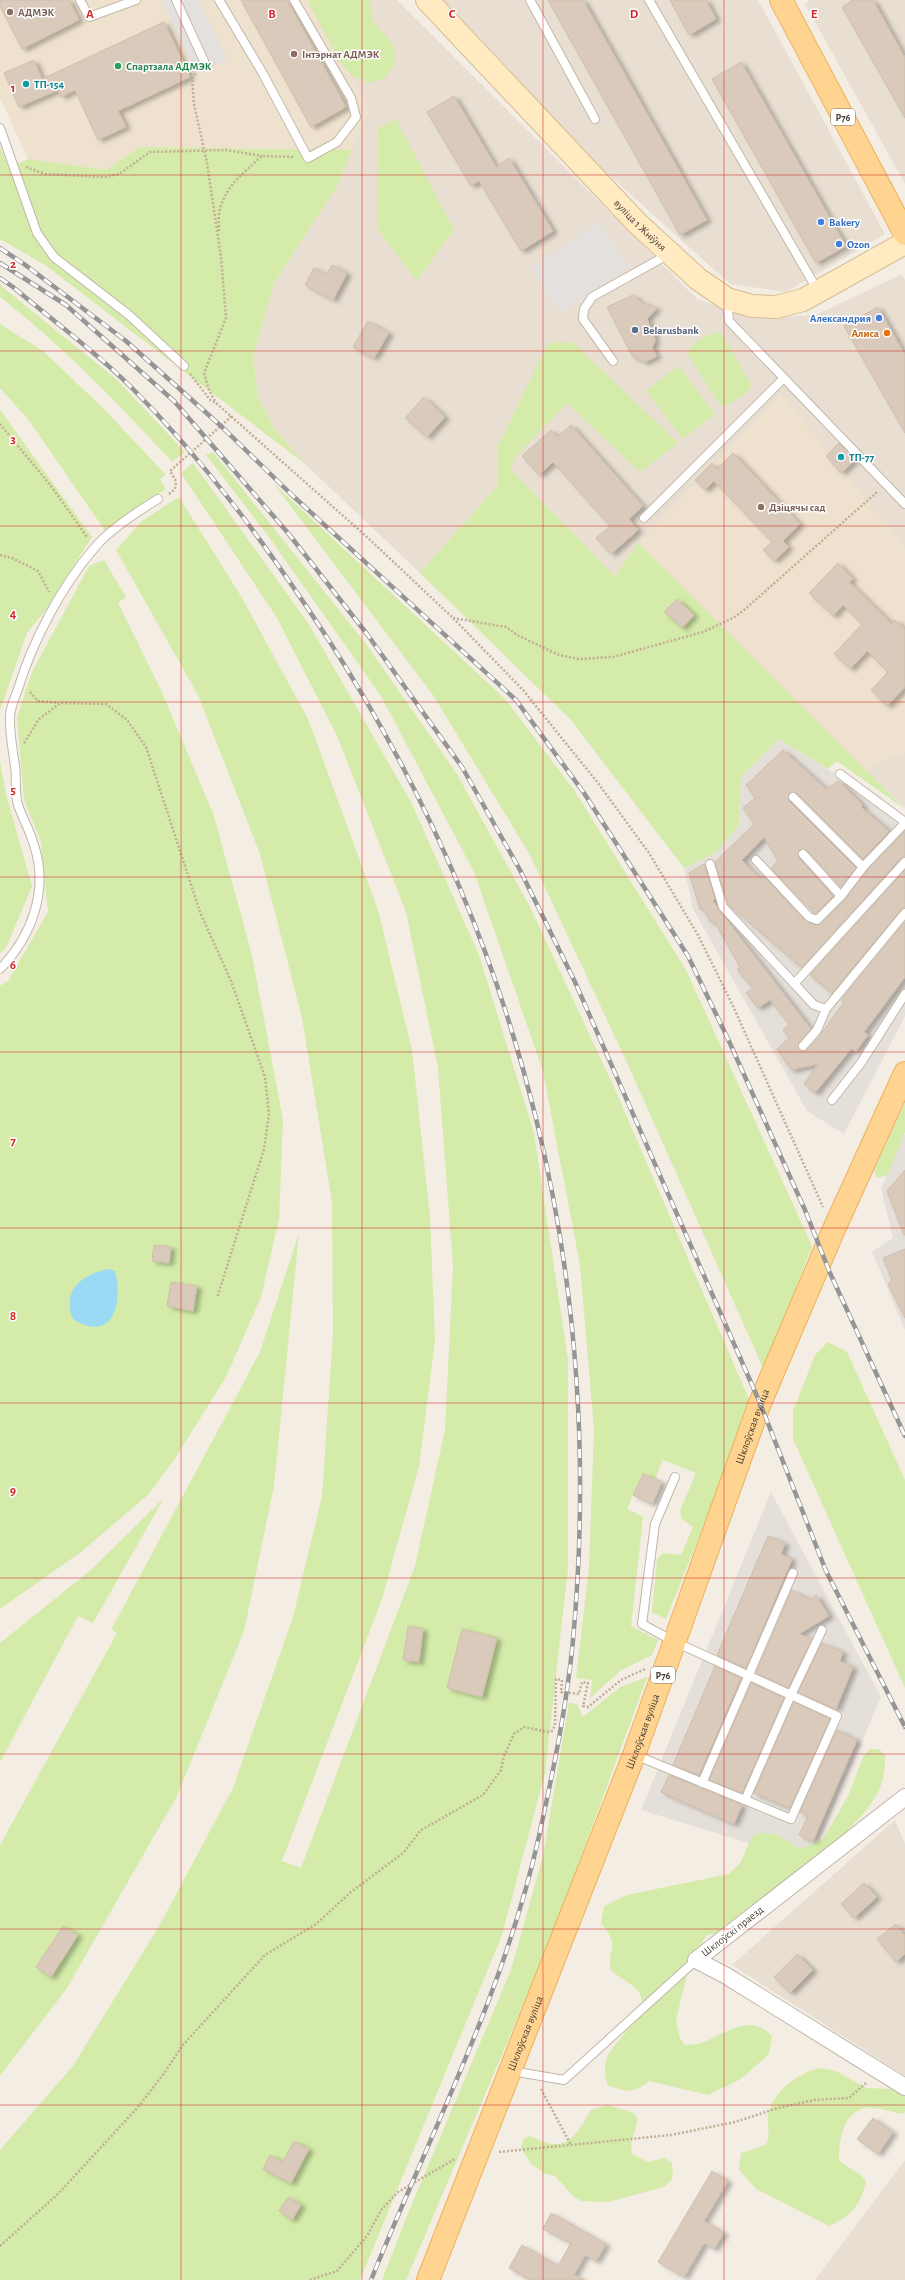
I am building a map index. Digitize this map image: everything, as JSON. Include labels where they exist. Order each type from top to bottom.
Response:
[{"type":"main road","name":"вуліца 1 Жніўня","points":[[427,0],[636,224],[698,279],[726,299],[752,306],[776,307],[803,300],[905,243]]},
{"type":"main road","name":"Р76","points":[[781,0],[905,234]]},
{"type":"main road","name":"Шклоўская вуліца","points":[[428,2280],[487,2148],[511,2070],[634,1755],[760,1403],[834,1229],[905,1073]]},
{"type":"street","name":"Шклоўскі праезд","points":[[905,1797],[696,1960],[725,1975],[905,2087]]},
{"type":"lane","points":[[80,0],[89,17],[136,0]]},
{"type":"lane","points":[[176,0],[204,61]]},
{"type":"lane","points":[[220,0],[262,72],[308,158],[337,142],[356,117],[351,98],[294,0]]},
{"type":"lane","points":[[530,0],[595,119]]},
{"type":"lane","points":[[649,0],[819,292]]},
{"type":"lane","points":[[0,128],[37,233],[54,257],[129,315],[184,366]]},
{"type":"lane","points":[[613,361],[584,319],[584,309],[592,297],[670,253]]},
{"type":"lane","points":[[726,299],[729,321],[905,504]]},
{"type":"lane","points":[[644,518],[784,378]]},
{"type":"lane","points":[[0,969],[26,936],[36,908],[40,886],[40,874],[35,846],[16,795],[10,712],[30,655],[56,605],[75,574],[95,547],[138,512],[158,499]]},
{"type":"lane","points":[[756,860],[809,917],[817,920],[841,896],[863,867],[905,822],[840,774]]},
{"type":"lane","points":[[794,797],[863,867]]},
{"type":"lane","points":[[803,854],[841,896]]},
{"type":"lane","points":[[794,984],[905,862]]},
{"type":"lane","points":[[710,864],[723,907],[794,984],[814,1004],[826,1010]]},
{"type":"lane","points":[[803,1046],[817,1030],[826,1010],[905,914]]},
{"type":"lane","points":[[832,1100],[861,1063],[905,994]]},
{"type":"lane","points":[[634,1755],[791,1819],[838,1716],[675,1642],[642,1624],[655,1524],[675,1477]]},
{"type":"lane","points":[[702,1783],[793,1573]]},
{"type":"lane","points":[[745,1800],[790,1695],[822,1630]]},
{"type":"lane","points":[[511,2070],[564,2080],[696,1960]]},
{"type":"path","points":[[204,61],[192,78],[194,104],[203,151],[207,163],[218,237],[226,318],[204,373],[209,390],[216,403]]},
{"type":"path","points":[[11,157],[21,164],[44,174],[105,177],[119,174],[150,152],[232,151],[262,156],[308,158]]},
{"type":"path","points":[[218,237],[219,210],[232,184],[262,156]]},
{"type":"path","points":[[184,366],[211,401],[216,403],[232,416],[350,521],[453,618],[523,690],[598,783],[649,853],[698,935],[733,1006],[834,1229]]},
{"type":"path","points":[[158,499],[175,488],[176,481],[170,471],[232,416]]},
{"type":"path","points":[[0,424],[50,486],[95,547]]},
{"type":"path","points":[[453,618],[506,627],[517,635],[559,655],[579,659],[613,657],[703,632],[733,618],[749,606],[886,484]]},
{"type":"path","points":[[0,555],[12,558],[38,571],[56,605]]},
{"type":"path","points":[[21,680],[38,701],[106,704],[127,720],[146,747],[200,912],[231,981],[265,1077],[269,1114],[264,1149],[217,1298]]},
{"type":"path","points":[[15,767],[25,740],[39,719],[60,703]]},
{"type":"path","points":[[0,2246],[58,2194],[139,2106],[165,2072],[182,2046],[265,1954],[316,1924],[351,1892],[403,1853],[421,1830],[483,1795],[501,1770],[504,1756],[514,1734],[524,1727],[552,1731],[555,1725],[556,1679],[562,1680],[561,1692],[579,1694],[582,1682],[588,1683],[583,1706],[588,1707],[621,1680],[647,1668],[665,1669]]},
{"type":"path","points":[[310,2280],[337,2272],[367,2236],[381,2210],[398,2192],[487,2148],[571,2145],[671,2136],[735,2122],[778,2108],[814,2100],[849,2098],[879,2071]]},
{"type":"path","points":[[534,2074],[571,2145]]},
{"type":"shaded area","points":[[0,0],[308,0],[369,109],[352,150],[141,147],[106,170],[28,159],[0,98]]},
{"type":"shaded area","points":[[160,0],[199,0],[228,59],[197,75]]},
{"type":"shaded area","points":[[307,0],[397,0],[697,299],[752,318],[816,315],[902,274],[905,280],[905,808],[865,770],[638,543],[615,576],[511,470],[420,573],[305,464],[274,428],[258,397],[253,357],[274,283],[336,188],[369,109]]},
{"type":"shaded area","points":[[437,0],[758,0],[885,234],[786,292],[730,284],[589,157]]},
{"type":"shaded area","points":[[810,0],[905,0],[905,184],[805,4]]},
{"type":"shaded area","points":[[599,222],[629,267],[561,313],[531,269]]},
{"type":"shaded area","points":[[781,394],[905,547],[905,752],[865,770],[638,543]]},
{"type":"shaded area","points":[[779,739],[837,775],[905,830],[905,1016],[844,1134],[807,1111],[693,909],[684,868],[716,852],[739,825],[741,777]]},
{"type":"shaded area","points":[[905,1133],[905,1330],[872,1252],[893,1238],[881,1188]]},
{"type":"shaded area","points":[[771,1492],[881,1697],[810,1862],[641,1810]]},
{"type":"shaded area","points":[[895,1820],[905,1844],[905,2076],[732,1965]]},
{"type":"shaded area","points":[[905,2160],[905,2280],[815,2280]]},
{"type":"green space","points":[[307,0],[369,0],[372,19],[394,46],[395,64],[385,78],[368,83],[352,76],[341,63]]},
{"type":"green space","points":[[396,119],[454,230],[416,281],[377,228],[378,128]]},
{"type":"green space","points":[[0,147],[9,168],[28,159],[106,170],[140,147],[352,150],[336,188],[274,283],[253,357],[258,397],[274,428],[305,464],[45,265],[0,239]]},
{"type":"green space","points":[[0,285],[116,379],[185,452],[172,462],[131,418],[68,355],[0,297]]},
{"type":"green space","points":[[0,324],[43,351],[103,408],[166,475],[160,479],[166,489],[106,532],[28,419],[0,388]]},
{"type":"green space","points":[[715,332],[723,335],[751,385],[748,392],[724,407],[718,402],[688,355],[694,344]]},
{"type":"green space","points":[[572,342],[678,443],[640,472],[567,403],[515,457],[511,470],[615,576],[638,543],[905,809],[837,761],[828,769],[779,739],[741,777],[739,825],[716,852],[684,868],[571,720],[420,573],[498,485],[498,446],[548,343]]},
{"type":"green space","points":[[678,366],[715,414],[683,439],[646,391]]},
{"type":"green space","points":[[0,410],[92,537],[44,612],[27,633],[0,710]]},
{"type":"green space","points":[[213,452],[366,644],[457,774],[530,907],[613,1085],[752,1406],[666,1619],[652,1612],[657,1559],[663,1553],[681,1555],[693,1527],[682,1519],[680,1511],[696,1473],[663,1460],[655,1479],[642,1474],[627,1509],[643,1517],[631,1626],[658,1640],[652,1655],[620,1671],[590,1698],[592,1680],[576,1678],[589,1568],[594,1430],[580,1265],[543,1071],[474,872],[381,696],[269,537],[206,455]]},
{"type":"green space","points":[[193,463],[308,623],[411,802],[479,955],[534,1133],[568,1360],[568,1568],[545,1773],[502,1935],[360,2280],[0,2280],[0,2150],[73,2066],[158,1928],[233,1788],[293,1617],[322,1496],[333,1334],[332,1202],[302,1018],[260,854],[198,695],[116,550],[142,521],[179,497],[242,598],[308,719],[378,910],[412,1050],[430,1216],[435,1342],[419,1466],[382,1599],[282,1861],[301,1868],[415,1566],[445,1430],[453,1266],[438,1068],[406,912],[338,738],[277,618],[181,473]]},
{"type":"green space","points":[[274,484],[505,699],[574,790],[686,970],[812,1246],[764,1370],[629,1067],[530,855],[433,695]]},
{"type":"green space","points":[[104,560],[126,597],[118,603],[161,690],[214,816],[252,955],[283,1120],[279,1219],[261,1297],[226,1377],[176,1457],[149,1494],[81,1552],[0,1609],[0,986],[8,981],[48,912],[41,842],[24,800],[17,717],[32,672],[89,566]]},
{"type":"green space","points":[[0,762],[6,794],[32,886],[6,948],[0,953]]},
{"type":"green space","points":[[905,1103],[905,1132],[888,1175],[877,1178],[874,1171]]},
{"type":"green space","points":[[299,1233],[274,1486],[244,1631],[177,1796],[67,1988],[0,2076],[0,1845],[117,1633],[111,1630],[260,1352]]},
{"type":"green space","points":[[828,1342],[847,1352],[905,1480],[905,1688],[793,1439],[793,1411],[815,1355]]},
{"type":"green space","points":[[164,1498],[93,1623],[78,1616],[0,1762],[0,1643],[91,1570]]},
{"type":"green space","points":[[647,1677],[551,1939],[406,2280],[382,2280],[409,2211],[511,1970],[543,1856],[569,1703],[577,1704],[583,1717],[620,1687]]},
{"type":"green space","points":[[870,1749],[879,1749],[885,1755],[885,1764],[883,1779],[878,1793],[864,1813],[788,1893],[725,1933],[707,1935],[691,1958],[676,2020],[680,2038],[685,2045],[702,2043],[730,2030],[747,2025],[764,2029],[772,2036],[769,2054],[741,2079],[708,2095],[649,2081],[634,2090],[624,2090],[608,2085],[605,2073],[606,2060],[609,2053],[635,2019],[642,2002],[640,1994],[635,1988],[611,1971],[611,1938],[601,1923],[604,1906],[627,1895],[729,1874],[741,1862],[751,1838],[759,1833],[776,1834],[798,1848],[807,1847],[823,1839],[848,1796],[864,1755]]},
{"type":"green space","points":[[819,2068],[836,2071],[866,2088],[892,2089],[905,2094],[905,2112],[902,2114],[877,2108],[865,2108],[857,2111],[847,2122],[841,2136],[839,2160],[866,2181],[861,2197],[854,2209],[849,2214],[829,2226],[756,2189],[739,2170],[741,2153],[766,2145],[768,2141],[769,2111],[772,2103],[782,2089],[803,2074]]},
{"type":"green space","points":[[607,2105],[632,2112],[638,2119],[631,2145],[632,2154],[648,2162],[664,2158],[672,2163],[673,2172],[671,2181],[663,2187],[609,2202],[582,2201],[574,2197],[555,2176],[546,2174],[531,2164],[521,2148],[523,2139],[530,2136],[551,2144],[561,2144],[572,2138],[577,2133],[591,2110]]},
{"type":"water","points":[[109,1269],[115,1271],[118,1289],[115,1309],[112,1317],[106,1323],[98,1326],[86,1326],[73,1319],[70,1309],[70,1300],[76,1285],[90,1275]]},
{"type":"building","points":[[0,0],[69,0],[79,20],[22,49],[0,6]]},
{"type":"building","name":"Інтэрнат АДМЭК","points":[[241,0],[287,0],[346,107],[311,127]]},
{"type":"building","points":[[548,0],[583,0],[707,220],[680,235]]},
{"type":"building","points":[[670,0],[706,0],[716,19],[689,35]]},
{"type":"building","points":[[853,0],[873,0],[905,58],[905,118],[842,7]]},
{"type":"building","points":[[164,22],[190,77],[118,111],[126,127],[98,140],[75,90],[61,97],[58,90],[19,107],[4,73],[34,60],[42,79]]},
{"type":"building","points":[[741,62],[846,246],[816,263],[712,79]]},
{"type":"building","points":[[454,96],[496,167],[509,158],[553,231],[521,251],[479,181],[471,186],[427,112]]},
{"type":"building","points":[[332,265],[347,273],[333,300],[305,285],[314,268],[327,274]]},
{"type":"building","points":[[633,295],[641,302],[657,308],[647,319],[654,335],[655,341],[652,348],[657,356],[645,362],[633,357],[607,307]]},
{"type":"building","points":[[878,307],[905,355],[905,433],[844,326]]},
{"type":"building","points":[[368,321],[389,333],[374,358],[353,347]]},
{"type":"building","points":[[424,397],[445,417],[427,437],[405,418]]},
{"type":"building","points":[[571,425],[643,506],[629,519],[638,530],[611,554],[596,538],[610,526],[553,462],[539,475],[522,456],[551,430],[557,437]]},
{"type":"building","name":"ТП-77","points":[[839,443],[855,460],[841,473],[826,456]]},
{"type":"building","name":"Дзіцячы сад","points":[[733,453],[800,524],[783,541],[789,547],[774,561],[763,550],[772,542],[714,481],[705,490],[695,480],[712,463],[717,469]]},
{"type":"building","points":[[838,563],[853,579],[849,582],[892,624],[895,620],[905,629],[905,687],[887,706],[871,690],[888,672],[867,651],[850,669],[834,654],[862,624],[843,605],[833,616],[809,593]]},
{"type":"building","points":[[677,599],[694,615],[682,628],[664,612]]},
{"type":"building","points":[[783,750],[826,789],[839,781],[863,805],[861,807],[889,831],[863,859],[797,793],[789,793],[789,801],[856,868],[841,887],[807,850],[799,850],[799,858],[833,896],[816,914],[771,868],[778,861],[764,837],[742,860],[760,879],[763,876],[807,922],[815,925],[821,924],[845,900],[867,871],[905,831],[905,857],[901,858],[802,968],[728,904],[715,862],[754,824],[743,808],[755,798],[746,785]]},
{"type":"building","points":[[704,864],[715,899],[713,901],[811,1029],[798,1045],[802,1051],[807,1050],[818,1038],[844,1002],[841,1000],[905,922],[905,977],[864,1032],[868,1035],[856,1051],[851,1049],[815,1093],[804,1084],[818,1064],[791,1070],[777,1049],[789,1038],[783,1030],[789,1024],[770,1000],[758,1008],[746,993],[753,988],[737,970],[740,967],[714,921],[710,922],[705,911],[700,909],[689,873]]},
{"type":"building","points":[[905,870],[905,908],[901,910],[832,993],[810,975]]},
{"type":"building","points":[[905,1170],[905,1235],[904,1235],[887,1191]]},
{"type":"building","points":[[154,1245],[171,1247],[169,1263],[152,1261]]},
{"type":"building","points":[[905,1249],[905,1318],[888,1284],[892,1280],[883,1258]]},
{"type":"building","points":[[171,1282],[197,1286],[193,1311],[167,1306]]},
{"type":"building","points":[[643,1474],[662,1482],[652,1504],[633,1495]]},
{"type":"building","points":[[768,1536],[785,1543],[781,1554],[792,1559],[746,1668],[717,1655]]},
{"type":"building","points":[[792,1590],[810,1600],[816,1595],[829,1616],[799,1634],[812,1639],[788,1688],[756,1673]]},
{"type":"building","points":[[408,1626],[423,1629],[419,1662],[403,1660]]},
{"type":"building","points":[[462,1629],[497,1638],[482,1697],[447,1688]]},
{"type":"building","points":[[822,1643],[843,1652],[840,1661],[853,1667],[836,1709],[798,1692]]},
{"type":"building","points":[[715,1666],[741,1678],[699,1775],[673,1765]]},
{"type":"building","points":[[751,1683],[784,1698],[742,1793],[709,1780]]},
{"type":"building","points":[[794,1702],[830,1719],[790,1808],[754,1793]]},
{"type":"building","points":[[837,1730],[857,1740],[813,1841],[799,1835],[808,1816],[800,1812]]},
{"type":"building","points":[[669,1775],[742,1805],[734,1824],[661,1792]]},
{"type":"building","points":[[864,1883],[877,1897],[854,1918],[841,1904]]},
{"type":"building","points":[[896,1924],[905,1936],[905,1954],[896,1962],[877,1939]]},
{"type":"building","points":[[63,1926],[78,1935],[51,1977],[36,1967]]},
{"type":"building","points":[[797,1954],[813,1970],[790,1993],[774,1977]]},
{"type":"building","points":[[873,2118],[893,2132],[878,2154],[857,2139]]},
{"type":"building","points":[[294,2141],[309,2149],[291,2183],[263,2169],[270,2155],[283,2162]]},
{"type":"building","points":[[712,2171],[728,2181],[704,2221],[724,2233],[714,2249],[704,2243],[684,2277],[658,2262]]},
{"type":"building","points":[[288,2197],[301,2205],[292,2220],[279,2211]]},
{"type":"building","points":[[551,2213],[606,2244],[596,2261],[585,2255],[574,2275],[584,2280],[530,2280],[509,2268],[522,2245],[558,2266],[571,2243],[543,2229]]},
{"type":"railway","points":[[0,248],[24,264],[126,341],[221,426],[293,496],[516,700],[584,793],[688,956],[728,1039],[805,1210],[830,1273],[905,1436]]},
{"type":"railway","points":[[0,263],[66,305],[174,401],[288,533],[367,634],[462,767],[520,870],[575,982],[760,1403],[826,1571],[905,1727]]},
{"type":"railway","points":[[0,278],[73,336],[131,387],[186,446],[211,476],[260,540],[306,605],[328,639],[396,754],[453,872],[500,994],[536,1118],[561,1246],[576,1375],[580,1507],[573,1640],[559,1738],[539,1836],[524,1894],[507,1950],[464,2061],[371,2280]]},
{"type":"place","name":"АДМЭК","points":[[10,12]]},
{"type":"place","name":"Інтэрнат АДМЭК","points":[[294,54]]},
{"type":"place","name":"Спартзала АДМЭК","points":[[118,66]]},
{"type":"place","name":"ТП-154","points":[[26,84]]},
{"type":"place","name":"Bakery","points":[[821,222]]},
{"type":"place","name":"Ozon","points":[[839,244]]},
{"type":"place","name":"Александрия","points":[[879,318]]},
{"type":"place","name":"Belarusbank","points":[[635,330]]},
{"type":"place","name":"Алиса","points":[[887,333]]},
{"type":"place","name":"ТП-77","points":[[841,457]]},
{"type":"place","name":"Дзіцячы сад","points":[[761,507]]}]
